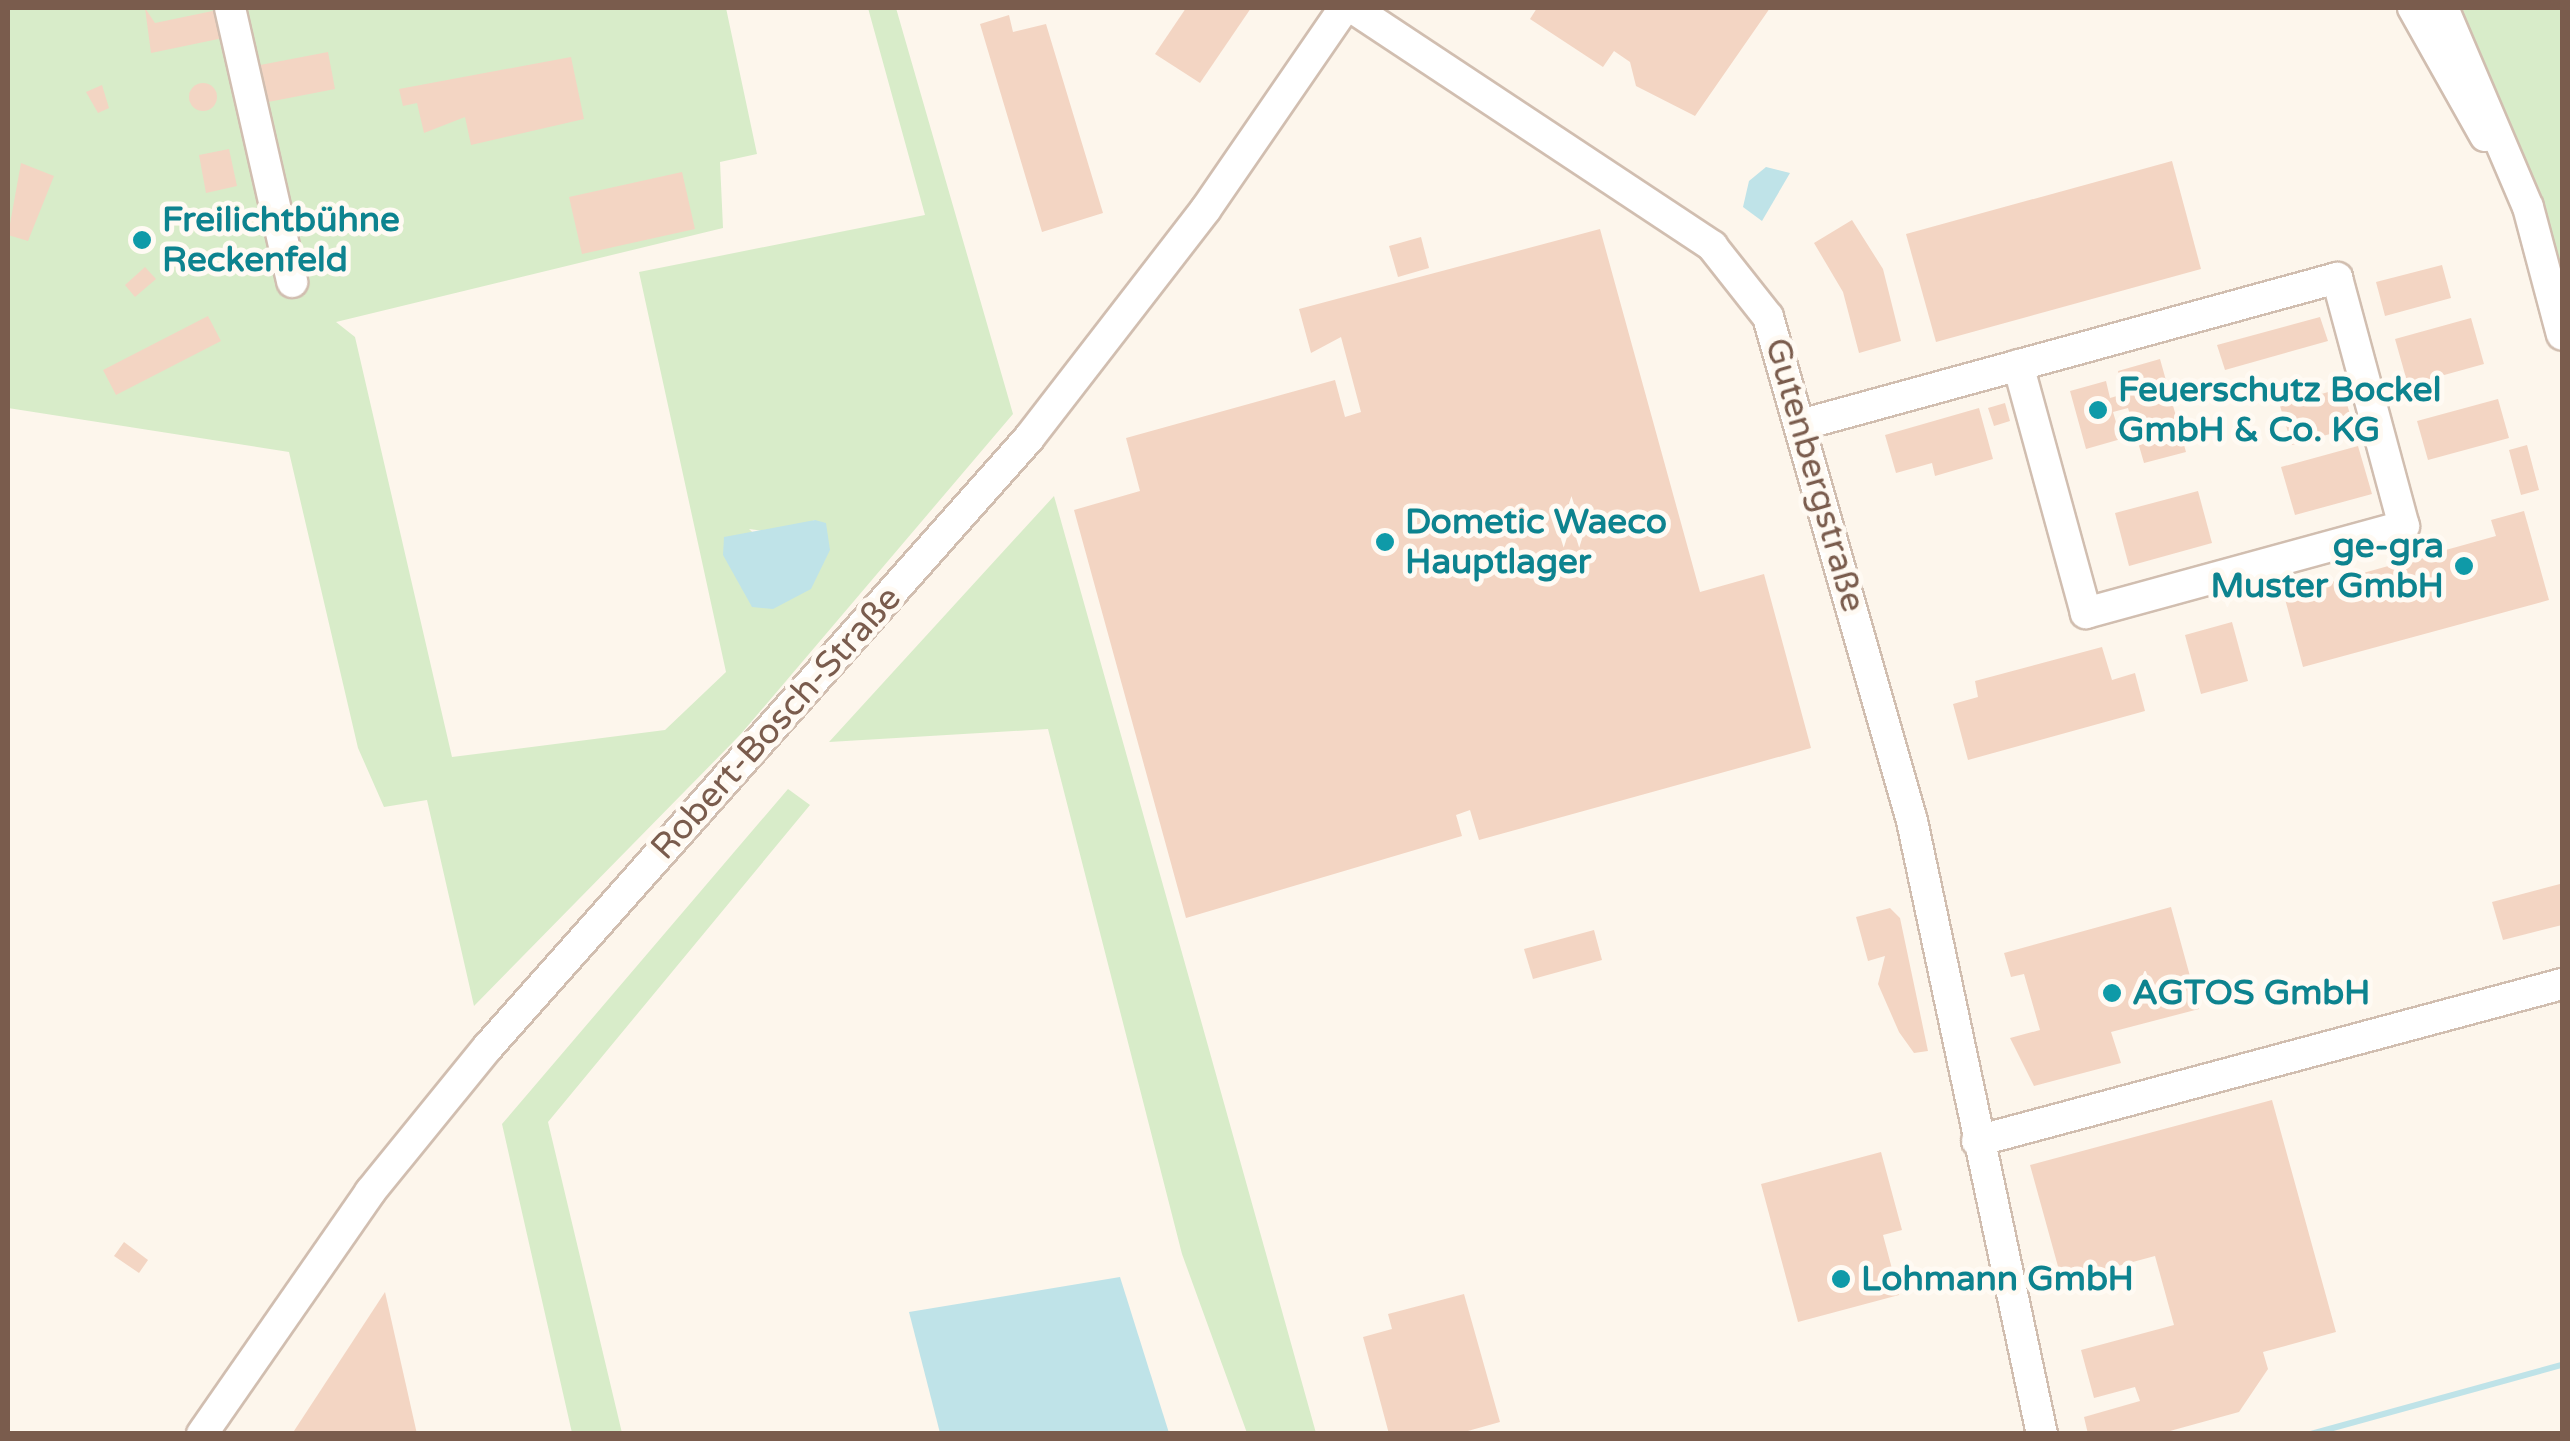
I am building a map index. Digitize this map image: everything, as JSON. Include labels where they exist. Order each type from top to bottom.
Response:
[{"type":"street","points":[[230,8],[292,282]]},
{"type":"street","name":"Robert-Bosch-Straße","points":[[202,1434],[358,1208],[488,1047],[1028,438],[1206,209],[1344,8]]},
{"type":"street","name":"Gutenbergstraße","points":[[1353,8],[1712,246],[1768,317],[1804,424],[1916,836],[1977,1142],[2042,1434]]},
{"type":"street","points":[[2413,8],[2528,207]]},
{"type":"street","points":[[2443,8],[2528,207],[2562,334]]},
{"type":"street","points":[[1804,424],[2018,365],[2336,278],[2404,526],[2086,614],[2018,365]]},
{"type":"street","points":[[1977,1142],[2562,984]]},
{"type":"green space","points":[[8,8],[726,8],[757,154],[720,162],[723,228],[336,322],[355,337],[452,757],[665,730],[726,672],[639,272],[925,215],[868,8],[896,8],[1013,414],[740,735],[474,1006],[427,800],[384,807],[358,748],[289,452],[8,408]],"holes":[[[815,520],[811,588],[749,529],[781,533]]]},
{"type":"green space","points":[[2460,8],[2562,8],[2562,300],[2538,207]]},
{"type":"green space","points":[[1054,496],[1316,1433],[1247,1433],[1182,1254],[1048,729],[829,742]]},
{"type":"green space","points":[[788,789],[810,805],[548,1122],[622,1433],[572,1433],[502,1124]]},
{"type":"water","points":[[1766,167],[1790,173],[1762,221],[1743,207],[1749,181]]},
{"type":"water","points":[[815,520],[826,523],[830,550],[811,589],[773,609],[752,607],[723,555],[724,537]]},
{"type":"water","points":[[1120,1277],[1169,1433],[940,1433],[909,1312]]},
{"type":"building","points":[[145,8],[155,23],[222,9],[228,37],[151,53]]},
{"type":"building","points":[[1186,8],[1251,8],[1200,83],[1155,54]]},
{"type":"building","points":[[1537,8],[1770,8],[1695,116],[1636,86],[1630,62],[1614,51],[1603,67],[1530,19]]},
{"type":"building","points":[[1009,15],[1013,32],[1046,24],[1103,213],[1042,232],[980,24]]},
{"type":"building","points":[[328,52],[335,89],[263,103],[255,66]]},
{"type":"building","points":[[571,57],[584,119],[471,145],[465,117],[424,133],[417,103],[403,106],[399,89]]},
{"type":"building","points":[[203,83],[213,87],[217,97],[213,107],[203,111],[193,107],[189,97],[193,87]]},
{"type":"building","points":[[102,85],[109,108],[98,113],[86,92]]},
{"type":"building","points":[[229,149],[237,186],[206,193],[199,155]]},
{"type":"building","points":[[2172,161],[2201,269],[1936,342],[1906,234]]},
{"type":"building","points":[[21,163],[54,176],[28,241],[8,235]]},
{"type":"building","points":[[682,172],[695,229],[582,254],[569,197]]},
{"type":"building","points":[[1852,220],[1883,269],[1901,341],[1859,353],[1843,292],[1814,243]]},
{"type":"building","name":"Dometic Waeco Hauptlager","points":[[1600,229],[1700,592],[1764,574],[1811,748],[1479,840],[1470,810],[1456,815],[1462,836],[1186,918],[1074,510],[1140,491],[1126,438],[1335,380],[1345,417],[1361,412],[1341,337],[1311,353],[1299,309]]},
{"type":"building","points":[[1421,237],[1429,268],[1398,277],[1389,246]]},
{"type":"building","points":[[2442,265],[2451,298],[2385,316],[2376,282]]},
{"type":"building","points":[[145,267],[156,279],[135,297],[125,285]]},
{"type":"building","points":[[208,316],[221,341],[116,395],[103,370]]},
{"type":"building","points":[[2320,317],[2328,341],[2225,370],[2217,345]]},
{"type":"building","points":[[2471,318],[2484,364],[2408,385],[2395,339]]},
{"type":"building","name":"Feuerschutz Bockel GmbH & Co. KG","points":[[2160,359],[2186,452],[2144,463],[2128,408],[2113,412],[2121,439],[2086,449],[2070,391],[2106,381],[2110,398],[2124,394],[2118,371]]},
{"type":"building","points":[[2342,388],[2354,427],[2292,445],[2280,406]]},
{"type":"building","points":[[2498,399],[2509,438],[2428,460],[2417,421]]},
{"type":"building","points":[[2005,403],[2010,421],[1994,426],[1988,408]]},
{"type":"building","points":[[1979,408],[1993,459],[1935,476],[1932,463],[1896,473],[1885,435]]},
{"type":"building","points":[[2527,445],[2539,490],[2521,495],[2509,450]]},
{"type":"building","points":[[2358,446],[2372,494],[2295,515],[2281,467]]},
{"type":"building","points":[[2198,491],[2212,543],[2129,566],[2115,513]]},
{"type":"building","name":"ge-gra Muster GmbH","points":[[2524,511],[2549,600],[2303,667],[2284,595],[2496,536],[2491,520]]},
{"type":"building","points":[[2232,622],[2248,681],[2201,694],[2185,635]]},
{"type":"building","points":[[2102,647],[2112,680],[2135,673],[2145,711],[1968,760],[1953,704],[1978,697],[1975,681]]},
{"type":"building","points":[[2560,884],[2562,925],[2503,940],[2492,902]]},
{"type":"building","name":"AGTOS GmbH","points":[[2171,907],[2199,1009],[2111,1032],[2121,1063],[2034,1086],[2010,1038],[2040,1030],[2024,974],[2011,977],[2004,953]]},
{"type":"building","points":[[1890,908],[1900,918],[1928,1051],[1914,1053],[1899,1032],[1878,984],[1885,956],[1868,961],[1856,917]]},
{"type":"building","points":[[1594,930],[1602,960],[1533,979],[1524,949]]},
{"type":"building","points":[[2272,1100],[2336,1332],[2263,1352],[2268,1369],[2239,1412],[2159,1434],[2088,1434],[2084,1417],[2140,1401],[2135,1387],[2094,1398],[2081,1350],[2174,1325],[2155,1256],[2062,1281],[2030,1165]]},
{"type":"building","points":[[1881,1152],[1902,1230],[1883,1235],[1899,1295],[1798,1322],[1761,1184]]},
{"type":"building","points":[[124,1242],[148,1260],[139,1273],[114,1256]]},
{"type":"building","points":[[385,1292],[417,1434],[292,1434]]},
{"type":"building","points":[[1464,1294],[1500,1422],[1457,1434],[1389,1434],[1363,1337],[1392,1329],[1388,1314]]},
{"type":"waterway","points":[[2311,1434],[2562,1365]]},
{"type":"place","name":"Freilichtbühne Reckenfeld","points":[[142,240]]},
{"type":"place","name":"Feuerschutz Bockel GmbH & Co. KG","points":[[2098,410]]},
{"type":"place","name":"Dometic Waeco Hauptlager","points":[[1385,542]]},
{"type":"place","name":"ge-gra Muster GmbH","points":[[2464,566]]},
{"type":"place","name":"AGTOS GmbH","points":[[2112,993]]},
{"type":"place","name":"Lohmann GmbH","points":[[1841,1279]]}]
